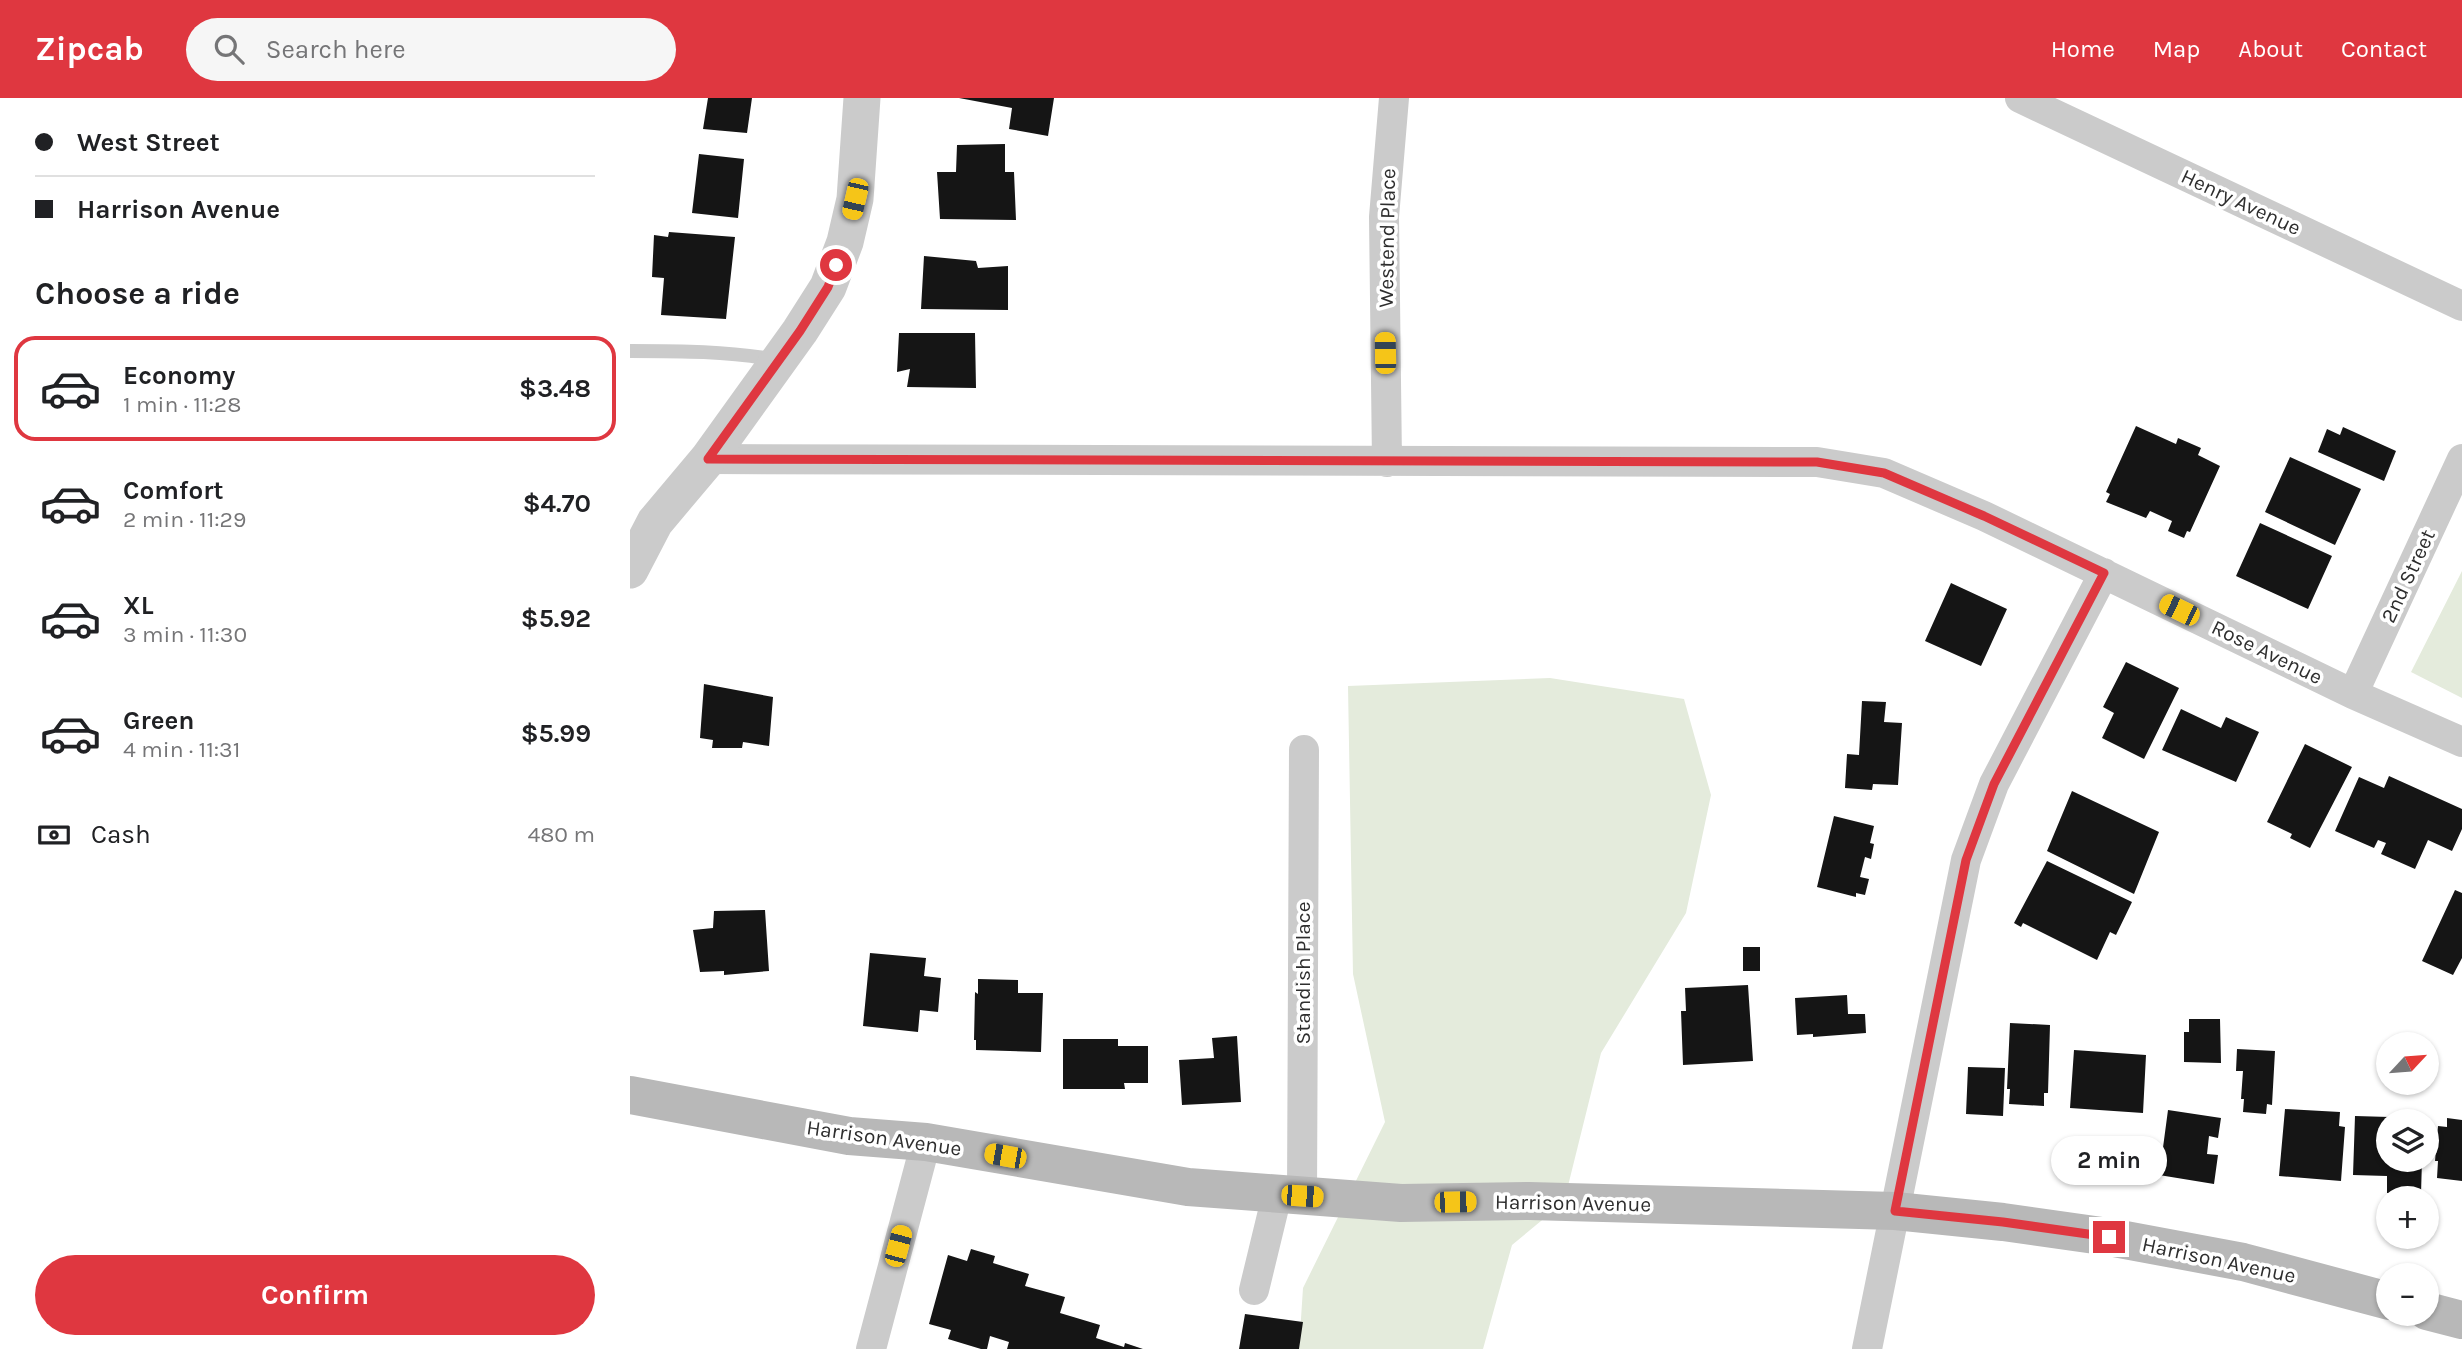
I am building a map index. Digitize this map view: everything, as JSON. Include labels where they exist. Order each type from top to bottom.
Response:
[{"type":"main road","name":"Harrison Avenue","points":[[630,1095],[849,1136],[926,1142],[1188,1187],[1401,1203],[1541,1201],[1895,1211],[2003,1222],[2136,1242],[2243,1262],[2376,1298]]},
{"type":"main road","points":[[2439,1314],[2462,1320]]},
{"type":"street","points":[[630,570],[655,522],[708,459],[800,331],[828,287],[845,242],[855,199],[862,98]]},
{"type":"street","name":"Westend Place","points":[[1387,462],[1384,217],[1394,98]]},
{"type":"street","name":"Henry Avenue","points":[[2020,98],[2462,306]]},
{"type":"street","name":"Rose Avenue","points":[[708,459],[1817,462],[1884,473],[1984,516],[2353,694],[2462,742]]},
{"type":"street","name":"2nd Street","points":[[2353,694],[2462,459]]},
{"type":"street","points":[[1867,1349],[1966,860],[1994,784],[2104,573]]},
{"type":"street","name":"Standish Place","points":[[1254,1290],[1290,1196],[1304,750]]},
{"type":"street","points":[[871,1349],[926,1142]]},
{"type":"lane","points":[[630,351],[720,351],[778,360]]},
{"type":"green space","points":[[2462,571],[2462,698],[2411,672]]},
{"type":"green space","points":[[1550,678],[1684,699],[1711,795],[1686,913],[1601,1053],[1564,1202],[1512,1245],[1483,1349],[1299,1349],[1303,1288],[1385,1122],[1353,974],[1348,686]]},
{"type":"building","points":[[708,98],[752,98],[747,133],[703,129]]},
{"type":"building","points":[[959,98],[1054,98],[1048,136],[1009,129],[1012,108]]},
{"type":"building","points":[[1005,144],[1005,172],[1014,172],[1016,220],[940,219],[937,172],[956,172],[957,145]]},
{"type":"building","points":[[699,154],[744,159],[738,218],[692,213]]},
{"type":"building","points":[[669,232],[735,237],[726,319],[661,315],[664,278],[652,277],[654,235],[668,237]]},
{"type":"building","points":[[924,256],[976,261],[978,268],[1008,266],[1008,310],[921,309]]},
{"type":"building","points":[[899,333],[975,333],[976,388],[907,387],[910,369],[897,372]]},
{"type":"building","points":[[2136,426],[2176,444],[2178,438],[2201,448],[2198,455],[2220,466],[2190,532],[2187,531],[2184,538],[2168,531],[2172,521],[2150,511],[2146,518],[2106,502],[2110,494],[2106,492]]},
{"type":"building","points":[[2343,427],[2396,451],[2384,481],[2318,452],[2327,429],[2340,435]]},
{"type":"building","points":[[2290,457],[2361,489],[2335,545],[2265,512]]},
{"type":"building","points":[[2260,523],[2332,556],[2308,609],[2236,576]]},
{"type":"building","points":[[1951,583],[2007,609],[1981,666],[1925,641]]},
{"type":"building","points":[[2126,662],[2179,688],[2144,759],[2102,738],[2114,713],[2103,707]]},
{"type":"building","points":[[704,684],[773,697],[769,746],[743,742],[742,748],[712,748],[713,740],[700,738]]},
{"type":"building","points":[[1862,701],[1886,702],[1884,722],[1902,723],[1898,785],[1873,784],[1872,790],[1845,788],[1847,754],[1859,755]]},
{"type":"building","points":[[2181,709],[2221,728],[2226,717],[2259,732],[2236,782],[2162,750]]},
{"type":"building","points":[[2305,744],[2352,767],[2310,848],[2290,838],[2292,834],[2267,822]]},
{"type":"building","points":[[2389,776],[2462,809],[2462,829],[2452,851],[2428,840],[2415,869],[2381,854],[2386,843],[2378,840],[2374,848],[2335,831],[2359,777],[2384,788]]},
{"type":"building","points":[[2072,791],[2159,832],[2134,894],[2047,851]]},
{"type":"building","points":[[1834,816],[1874,826],[1870,843],[1874,844],[1871,859],[1865,857],[1860,877],[1869,879],[1865,895],[1856,893],[1856,897],[1817,887]]},
{"type":"building","points":[[2047,861],[2132,902],[2116,935],[2110,932],[2097,960],[2023,923],[2021,927],[2014,923]]},
{"type":"building","points":[[2455,890],[2462,893],[2462,958],[2453,975],[2422,961]]},
{"type":"building","points":[[765,910],[769,971],[724,975],[724,971],[700,972],[693,930],[713,928],[714,911]]},
{"type":"building","points":[[1743,947],[1760,947],[1760,971],[1743,971]]},
{"type":"building","points":[[870,953],[926,958],[924,976],[941,978],[938,1012],[920,1010],[918,1032],[863,1026]]},
{"type":"building","points":[[978,979],[1018,980],[1018,993],[1043,993],[1041,1052],[976,1050],[975,992],[978,994]]},
{"type":"building","points":[[1748,985],[1753,1061],[1683,1065],[1681,1011],[1686,1011],[1685,988]]},
{"type":"building","points":[[1847,995],[1848,1014],[1865,1014],[1866,1033],[1813,1037],[1813,1034],[1797,1035],[1795,998]]},
{"type":"building","points":[[2189,1019],[2220,1019],[2221,1063],[2184,1062],[2184,1032],[2189,1032]]},
{"type":"building","points":[[2010,1023],[2050,1025],[2048,1093],[2044,1093],[2044,1106],[2009,1104],[2010,1089],[2007,1089]]},
{"type":"building","points":[[1237,1036],[1241,1102],[1182,1105],[1179,1060],[1214,1058],[1212,1038]]},
{"type":"building","points":[[1063,1039],[1118,1039],[1118,1046],[1148,1046],[1148,1083],[1124,1083],[1125,1089],[1063,1089]]},
{"type":"building","points":[[2237,1049],[2275,1051],[2272,1105],[2267,1104],[2266,1114],[2243,1112],[2243,1071],[2236,1071]]},
{"type":"building","points":[[2074,1050],[2146,1055],[2143,1113],[2070,1108]]},
{"type":"building","points":[[1968,1067],[2005,1068],[2003,1116],[1966,1114]]},
{"type":"building","points":[[2285,1109],[2340,1112],[2339,1126],[2345,1127],[2341,1181],[2279,1176]]},
{"type":"building","points":[[2168,1110],[2221,1118],[2218,1138],[2209,1136],[2207,1154],[2218,1155],[2214,1184],[2159,1175],[2161,1164],[2157,1163],[2158,1154],[2162,1155]]},
{"type":"building","points":[[2355,1116],[2376,1117],[2376,1172],[2422,1172],[2421,1186],[2387,1186],[2387,1176],[2353,1175]]},
{"type":"building","points":[[2447,1118],[2462,1120],[2462,1181],[2437,1178],[2439,1126],[2447,1127]]},
{"type":"building","points":[[971,1249],[995,1256],[993,1263],[1029,1274],[1025,1286],[1065,1297],[1060,1313],[1100,1325],[1096,1338],[1124,1347],[1125,1343],[1143,1349],[1007,1349],[1009,1342],[990,1336],[987,1349],[981,1349],[948,1339],[951,1330],[929,1324],[948,1255],[967,1261]]},
{"type":"building","points":[[1245,1314],[1303,1322],[1299,1349],[1239,1349]]},
{"type":"route","points":[[836,265],[828,287],[800,331],[708,459],[1817,462],[1884,473],[1984,516],[2104,573],[1994,784],[1966,860],[1895,1211],[2003,1222],[2109,1237]]}]
